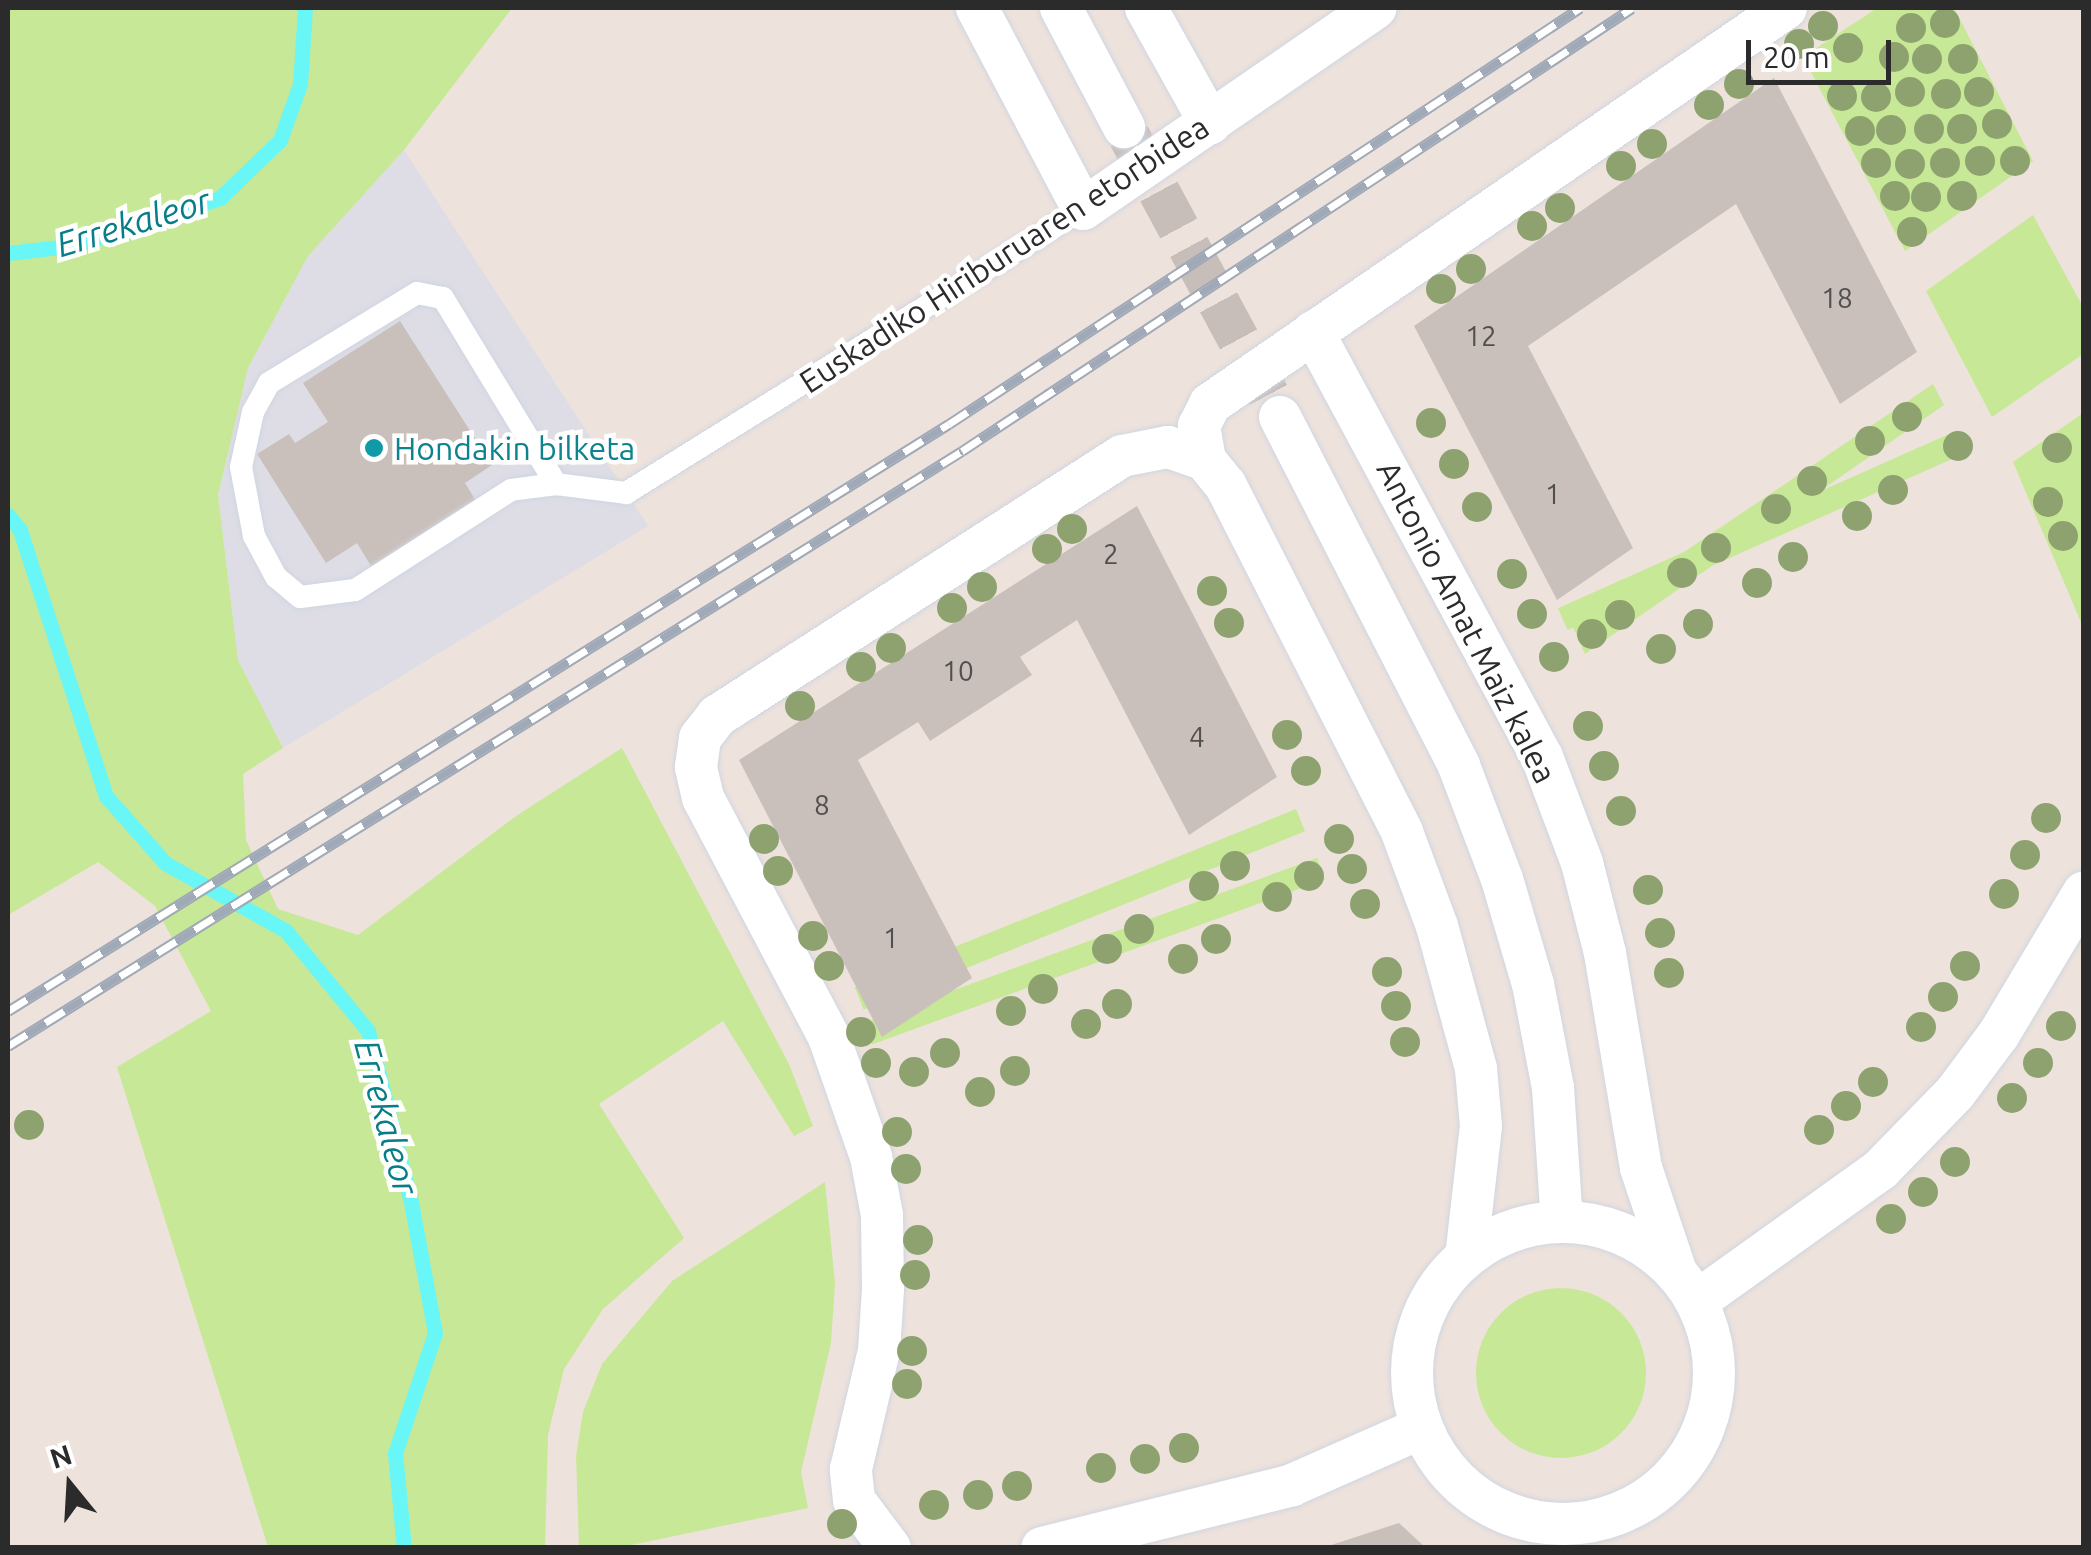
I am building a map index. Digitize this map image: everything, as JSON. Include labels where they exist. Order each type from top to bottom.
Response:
[{"type":"street","points":[[977,8],[1083,209]]},
{"type":"street","points":[[1061,8],[1124,127]]},
{"type":"street","points":[[1146,8],[1210,123]]},
{"type":"street","name":"Euskadiko Hiriburuaren etorbidea","points":[[1083,209],[1376,8]]},
{"type":"street","points":[[1186,454],[1210,404],[1786,8]]},
{"type":"street","name":"Antonio Amat Maiz kalea","points":[[1314,332],[1542,757],[1586,881],[1642,1168],[1686,1287]]},
{"type":"street","points":[[1280,417],[1460,766],[1502,880],[1533,984],[1553,1088],[1562,1222]]},
{"type":"street","points":[[890,1548],[854,1500],[851,1469],[879,1351],[883,1289],[882,1215],[871,1157],[829,1037],[703,798],[696,767],[700,738],[717,716],[1122,456],[1186,454],[1226,486],[1358,738],[1437,926],[1476,1069],[1479,1107],[1466,1257]]},
{"type":"street","points":[[1686,1287],[1880,1170],[1955,1093],[1999,1034],[2084,892]]},
{"type":"street","points":[[1562,1222],[1625,1235],[1686,1287],[1712,1348],[1713,1380],[1697,1444],[1667,1483],[1577,1536],[1499,1530],[1440,1463],[1421,1428],[1411,1382],[1416,1336],[1434,1292],[1466,1257],[1511,1231],[1562,1222]]},
{"type":"street","points":[[1042,1548],[1292,1485],[1421,1428]]},
{"type":"lane","name":"Euskadiko Hiriburuaren etorbidea","points":[[556,484],[626,493],[1083,209]]},
{"type":"lane","points":[[417,293],[443,298],[556,484],[510,490],[355,590],[300,597],[276,577],[254,536],[241,467],[253,412],[270,384],[417,293]]},
{"type":"shaded area","points":[[404,150],[648,526],[283,748],[238,660],[218,495],[248,368],[308,256]]},
{"type":"green space","points":[[8,8],[512,8],[404,150],[308,256],[248,368],[218,495],[238,660],[283,748],[243,774],[246,840],[278,909],[358,935],[516,816],[622,748],[789,1064],[813,1126],[794,1136],[723,1021],[599,1104],[684,1238],[603,1309],[564,1369],[548,1435],[545,1547],[268,1547],[117,1067],[211,1011],[155,906],[98,862],[8,915]]},
{"type":"green space","points":[[1877,8],[1954,8],[2033,161],[1905,251],[1803,57]]},
{"type":"green space","points":[[2033,215],[2083,307],[2083,354],[1992,417],[1926,291]]},
{"type":"green space","points":[[1933,384],[1944,405],[1585,654],[1573,627]]},
{"type":"green space","points":[[2083,413],[2083,627],[2013,462]]},
{"type":"green space","points":[[1958,430],[1968,452],[1568,630],[1558,608]]},
{"type":"green space","points":[[1296,809],[1305,831],[864,1010],[855,987]]},
{"type":"green space","points":[[1317,858],[1325,880],[872,1044],[864,1023]]},
{"type":"green space","points":[[825,1182],[835,1283],[831,1343],[801,1472],[808,1508],[622,1547],[579,1547],[576,1456],[583,1412],[602,1364],[672,1281]]},
{"type":"green space","points":[[1561,1288],[1594,1294],[1621,1313],[1640,1340],[1646,1373],[1640,1406],[1621,1433],[1594,1452],[1561,1458],[1528,1452],[1501,1433],[1482,1406],[1476,1373],[1482,1340],[1501,1313],[1528,1294]]},
{"type":"building","points":[[1774,78],[1917,352],[1840,404],[1736,204],[1528,346],[1633,548],[1557,600],[1414,326]]},
{"type":"building","name":"Hondakin bilketa","points":[[400,321],[492,465],[465,483],[478,504],[374,571],[357,543],[326,563],[257,454],[289,434],[295,443],[328,422],[303,383]]},
{"type":"building","points":[[1137,506],[1277,777],[1189,835],[1077,620],[1020,657],[1032,675],[930,741],[918,722],[858,760],[972,978],[882,1037],[739,760]]},
{"type":"building","points":[[1399,1523],[1426,1548],[1325,1548],[1325,1547]]},
{"type":"waterway","name":"Errekaleor","points":[[8,253],[77,245],[220,198],[280,140],[300,84],[305,8]]},
{"type":"waterway","name":"Errekaleor","points":[[8,515],[20,530],[106,796],[165,863],[286,931],[368,1031],[411,1202],[435,1333],[395,1453],[404,1548]]},
{"type":"tunnel","points":[[1129,136],[1280,417]]},
{"type":"railway","points":[[8,1011],[949,424],[1580,8]]},
{"type":"railway","points":[[8,1046],[962,451],[1632,8]]},
{"type":"place","name":"Hondakin bilketa","points":[[374,448]]}]
